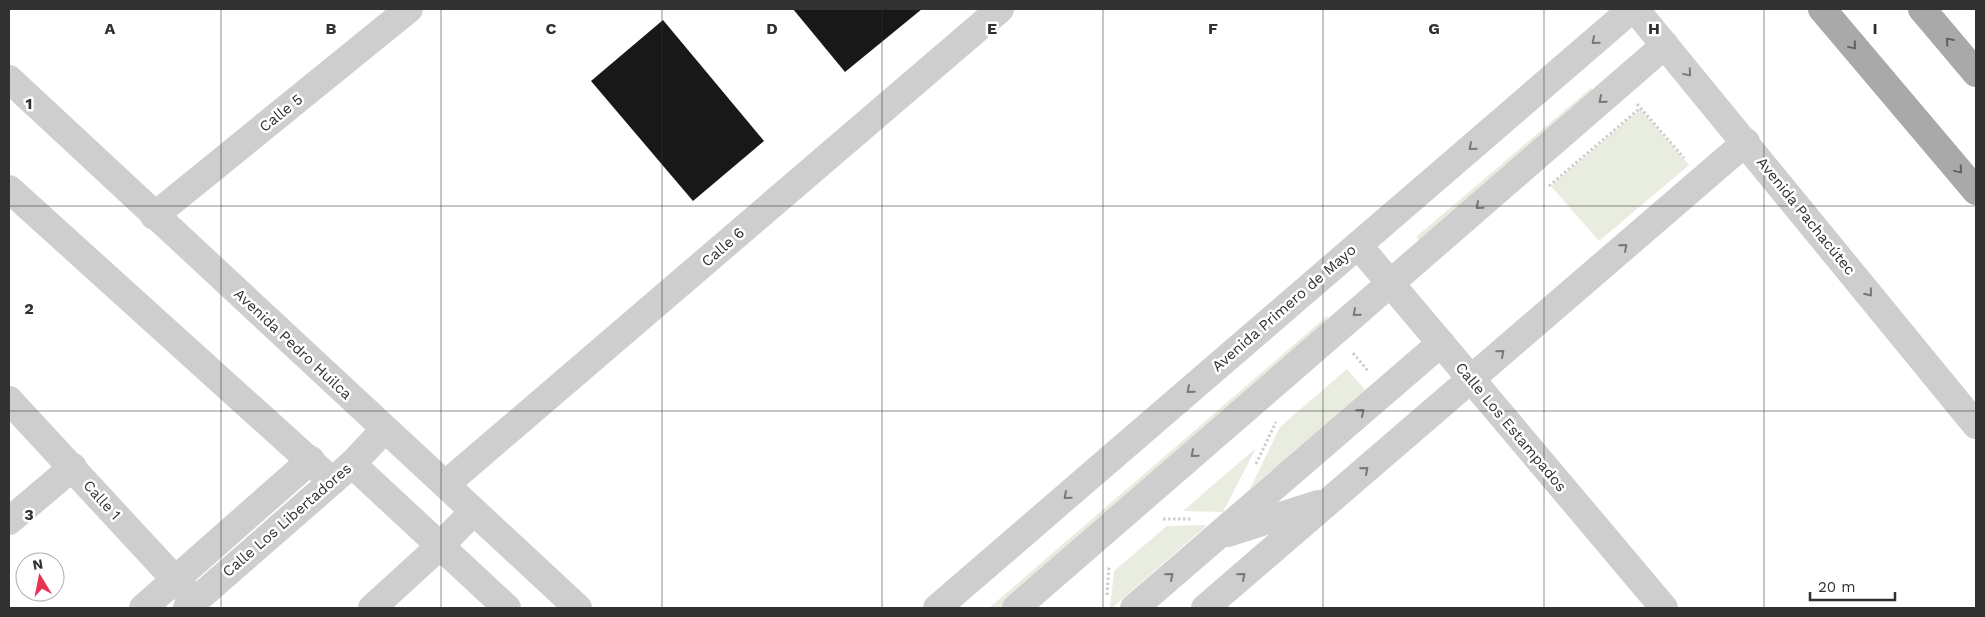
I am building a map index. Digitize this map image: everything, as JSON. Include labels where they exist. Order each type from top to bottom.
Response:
[{"type":"main road","points":[[1822,9],[1976,190]]},
{"type":"main road","points":[[1922,9],[1976,73]]},
{"type":"street","name":"Calle 5","points":[[154,216],[409,9]]},
{"type":"street","name":"Calle 6","points":[[446,484],[1000,9]]},
{"type":"street","name":"Avenida Pachacútec","points":[[1633,9],[1746,142],[1976,426]]},
{"type":"street","name":"Avenida Primero de Mayo","points":[[937,608],[1633,9]]},
{"type":"street","points":[[1016,608],[1665,45]]},
{"type":"street","name":"Avenida Pedro Huilca","points":[[9,79],[154,216],[578,608]]},
{"type":"street","points":[[1205,608],[1746,142]]},
{"type":"street","points":[[9,189],[311,460],[342,473],[440,546],[507,608]]},
{"type":"street","name":"Calle Los Estampados","points":[[1358,245],[1664,608]]},
{"type":"street","points":[[1134,608],[1441,344]]},
{"type":"street","name":"Calle 1","points":[[9,400],[174,581],[191,605]]},
{"type":"street","name":"Calle Los Libertadores","points":[[191,605],[342,473],[385,430]]},
{"type":"street","name":"Calle Los Libertadores","points":[[143,608],[311,460]]},
{"type":"street","points":[[9,521],[72,468]]},
{"type":"street","points":[[1217,536],[1330,501]]},
{"type":"street","points":[[372,608],[440,546],[473,512]]},
{"type":"path","points":[[1620,84],[1703,179]]},
{"type":"path","points":[[1549,186],[1640,108]]},
{"type":"path","points":[[1334,332],[1386,390]]},
{"type":"path","points":[[1107,600],[1109,566]]},
{"type":"shaded area","points":[[1591,88],[1600,99],[1425,248],[1416,237]]},
{"type":"shaded area","points":[[1640,109],[1689,165],[1599,241],[1551,186]]},
{"type":"shaded area","points":[[1327,316],[1335,326],[1008,608],[989,608]]},
{"type":"shaded area","points":[[1347,369],[1365,390],[1250,489],[1280,427]]},
{"type":"shaded area","points":[[1256,448],[1223,512],[1183,511]]},
{"type":"shaded area","points":[[1207,525],[1110,608],[1114,571],[1167,526]]},
{"type":"building","points":[[793,9],[922,9],[845,72]]},
{"type":"building","points":[[663,20],[764,141],[693,201],[591,81]]}]
